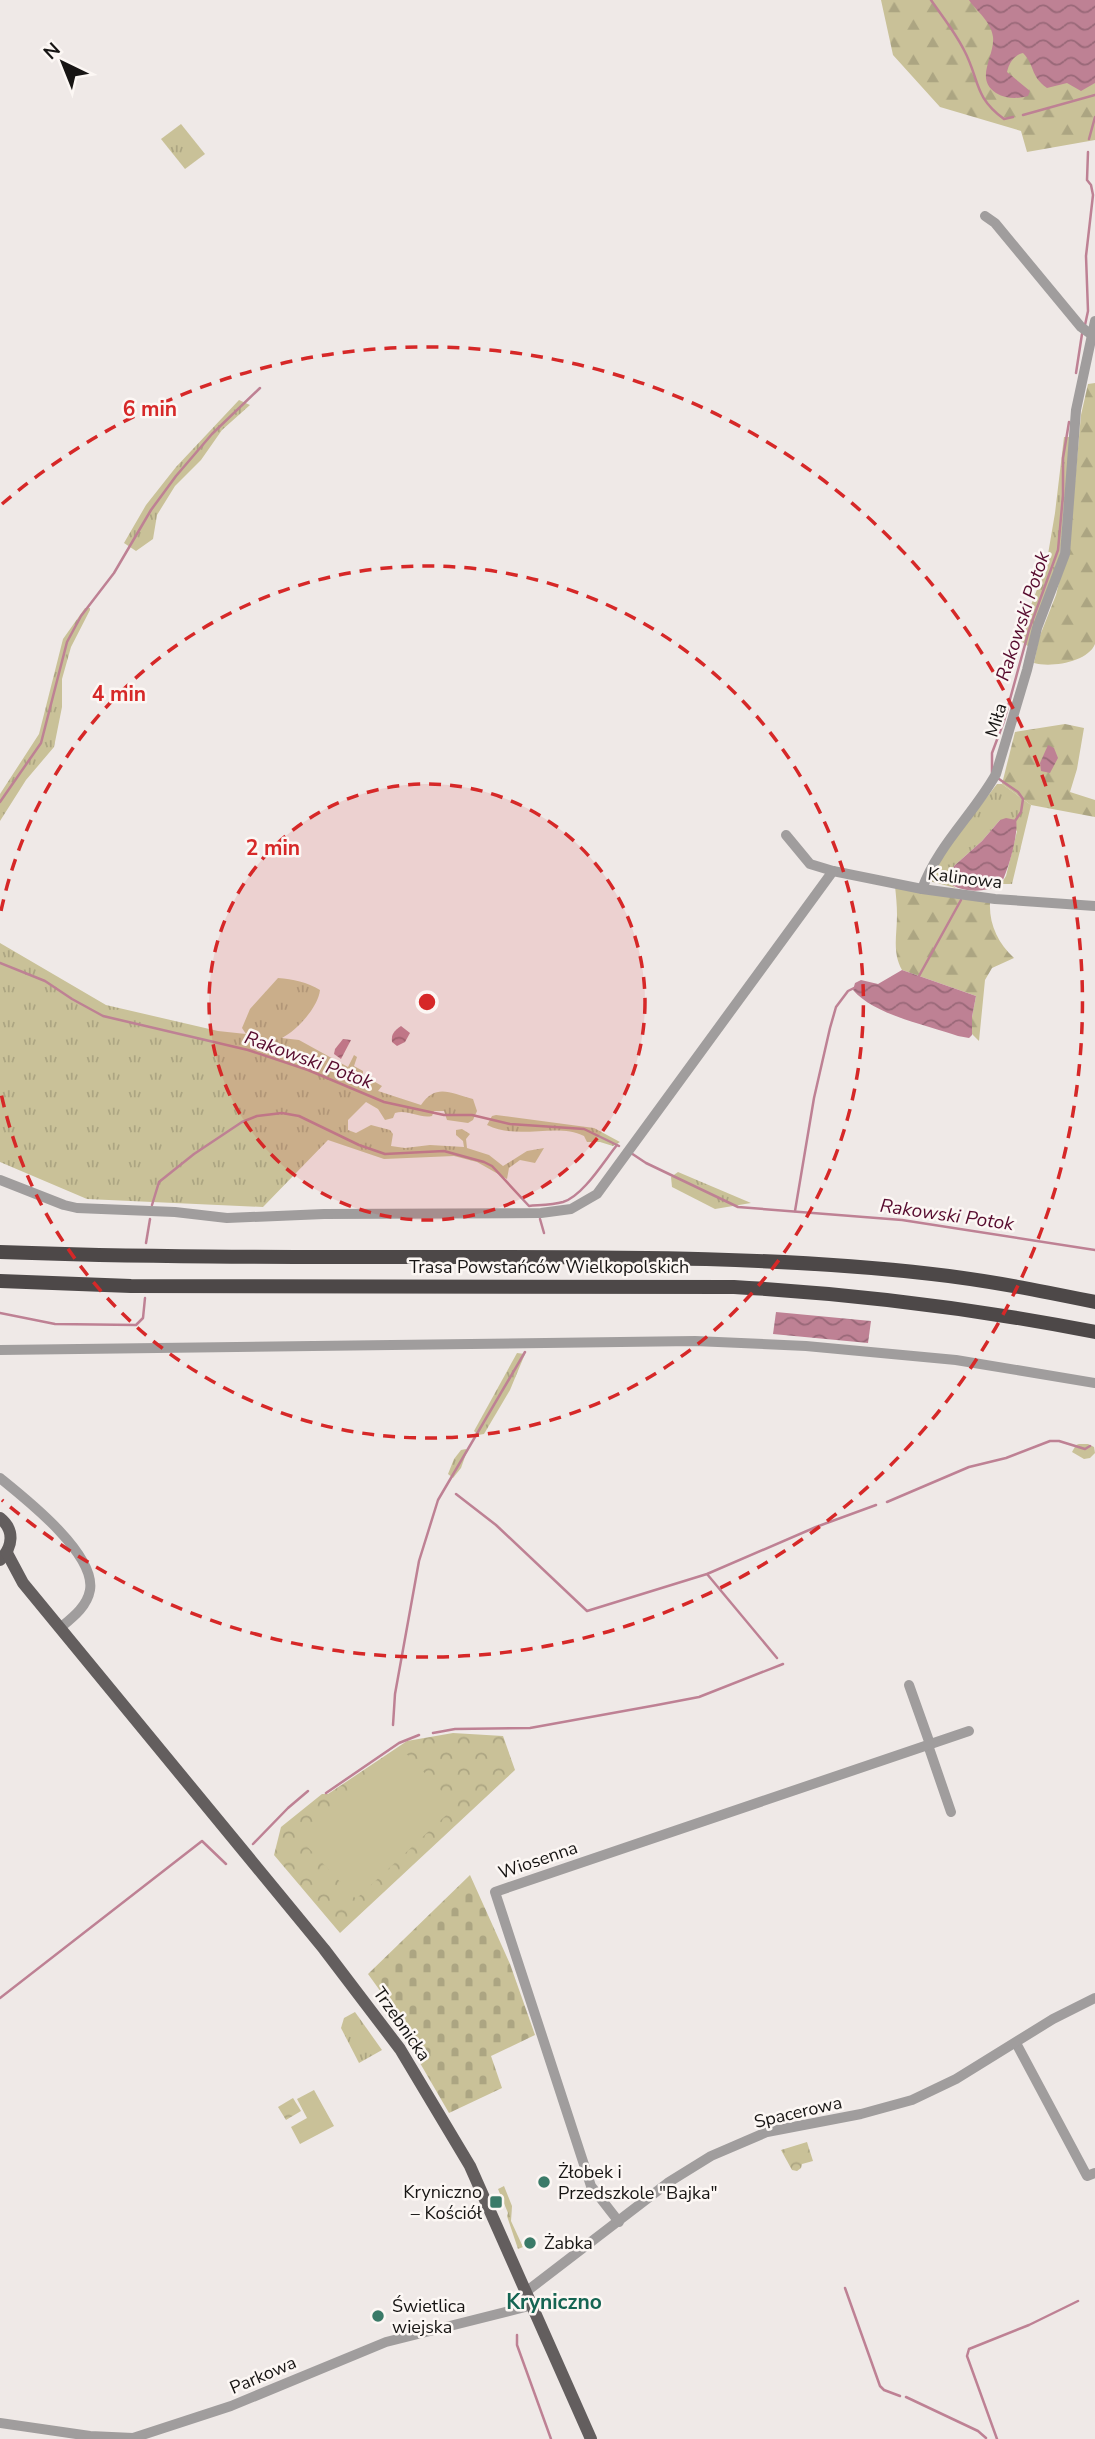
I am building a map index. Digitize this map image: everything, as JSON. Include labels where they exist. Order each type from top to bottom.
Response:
[{"type":"highway","name":"Trasa Powstańców Wielkopolskich","points":[[0,1252],[146,1257],[736,1260],[934,1274],[1027,1288],[1095,1302]]},
{"type":"highway","name":"Trasa Powstańców Wielkopolskich","points":[[0,1281],[131,1286],[734,1287],[834,1293],[929,1303],[1095,1332]]},
{"type":"main road","points":[[0,1518],[11,1536],[4,1556],[23,1583]]},
{"type":"main road","points":[[0,1568],[23,1583]]},
{"type":"main road","name":"Trzebnicka","points":[[23,1583],[306,1927],[392,2038],[470,2166],[591,2439]]},
{"type":"street","points":[[985,216],[995,223],[1081,327],[1092,335]]},
{"type":"street","name":"Miła","points":[[922,890],[935,860],[996,774],[1037,628],[1065,554],[1076,410],[1095,321]]},
{"type":"street","name":"Kalinowa","points":[[786,835],[810,864],[833,871],[922,890],[1095,906]]},
{"type":"street","points":[[0,1180],[77,1208],[227,1217],[541,1213],[571,1209],[597,1194],[833,871]]},
{"type":"street","points":[[0,1350],[695,1341],[806,1346],[956,1360],[1095,1383]]},
{"type":"street","points":[[0,1478],[42,1513],[87,1568],[91,1581],[88,1597],[79,1611],[60,1629]]},
{"type":"street","points":[[909,1685],[951,1812]]},
{"type":"street","name":"Wiosenna","points":[[619,2222],[591,2186],[495,1892],[969,1731]]},
{"type":"street","name":"Spacerowa","points":[[527,2291],[689,2168],[748,2139],[912,2100],[956,2079],[1076,2006],[1095,1998]]},
{"type":"street","points":[[1016,2043],[1087,2176],[1095,2173]]},
{"type":"street","name":"Parkowa","points":[[0,2423],[90,2436],[133,2438],[231,2406],[386,2342],[533,2305]]},
{"type":"green space","points":[[881,0],[1095,0],[1095,140],[1027,152],[1021,131],[940,107],[893,55]]},
{"type":"green space","points":[[181,124],[205,154],[185,169],[161,139]]},
{"type":"green space","points":[[1095,383],[1095,644],[1085,655],[1068,662],[1050,665],[1034,663],[1039,638],[1056,595],[1070,537],[1081,415],[1088,384]]},
{"type":"green space","points":[[239,400],[250,405],[222,430],[201,460],[175,486],[157,515],[153,539],[136,551],[124,543],[146,505],[176,467]]},
{"type":"green space","points":[[1064,437],[1070,437],[1060,557],[1029,647],[1018,639],[1046,566]]},
{"type":"green space","points":[[85,608],[90,610],[71,647],[62,679],[62,707],[54,747],[26,780],[0,821],[0,794],[39,734],[63,639]]},
{"type":"green space","points":[[1065,724],[1084,728],[1070,792],[1095,800],[1095,817],[1031,805],[1002,784],[1015,732]]},
{"type":"green space","points":[[997,784],[1002,784],[1031,805],[1012,884],[1001,884],[1006,876],[1017,831],[1000,820],[982,841],[954,866],[949,883],[956,888],[929,881],[933,867]]},
{"type":"green space","points":[[895,886],[990,903],[996,933],[1014,958],[992,968],[985,980],[979,1041],[972,1034],[976,996],[902,970],[896,950]]},
{"type":"green space","points":[[0,943],[106,1005],[218,1031],[246,1034],[242,1028],[250,1009],[278,978],[305,983],[320,990],[318,997],[306,1018],[282,1038],[299,1040],[348,1067],[354,1055],[357,1057],[354,1066],[382,1086],[378,1091],[421,1105],[432,1094],[450,1092],[473,1099],[477,1111],[473,1120],[468,1123],[447,1120],[444,1111],[434,1111],[432,1116],[427,1117],[400,1112],[385,1120],[378,1109],[366,1102],[348,1120],[348,1130],[356,1133],[371,1125],[390,1130],[393,1134],[391,1146],[405,1148],[430,1145],[464,1147],[463,1141],[456,1135],[456,1130],[462,1129],[470,1134],[466,1139],[467,1148],[489,1155],[503,1166],[527,1151],[544,1148],[535,1163],[520,1160],[509,1168],[507,1179],[477,1162],[454,1156],[384,1159],[328,1140],[263,1207],[87,1199],[0,1162]]},
{"type":"green space","points":[[492,1116],[594,1128],[620,1142],[613,1146],[587,1142],[584,1136],[573,1132],[512,1132],[487,1125]]},
{"type":"green space","points":[[678,1172],[751,1203],[715,1209],[672,1187],[671,1177]]},
{"type":"green space","points":[[517,1353],[525,1354],[510,1390],[484,1434],[478,1435],[474,1431]]},
{"type":"green space","points":[[1079,1444],[1094,1447],[1095,1453],[1084,1459],[1072,1452]]},
{"type":"green space","points":[[466,1449],[461,1468],[453,1478],[448,1474],[454,1459],[461,1450]]},
{"type":"green space","points":[[453,1733],[503,1736],[515,1770],[340,1933],[274,1855],[281,1827],[322,1794],[328,1794],[407,1741]]},
{"type":"green space","points":[[401,1748],[456,1806],[356,1899],[301,1840]]},
{"type":"green space","points":[[470,1875],[510,1964],[535,2035],[491,2056],[502,2088],[449,2113],[395,2020],[399,2017],[368,1974]]},
{"type":"green space","points":[[355,2012],[382,2050],[359,2063],[341,2028],[344,2018]]},
{"type":"green space","points":[[314,2090],[334,2126],[300,2144],[291,2127],[307,2118],[297,2099]]},
{"type":"green space","points":[[293,2098],[301,2111],[286,2120],[278,2107]]},
{"type":"green space","points":[[807,2142],[813,2161],[802,2164],[797,2171],[792,2170],[781,2150]]},
{"type":"green space","points":[[504,2186],[512,2206],[511,2221],[523,2247],[518,2249],[498,2189]]},
{"type":"water","points":[[969,0],[1095,0],[1095,83],[1081,91],[1067,83],[1047,88],[1038,79],[1023,53],[1012,60],[1007,72],[1030,91],[1028,96],[1012,98],[996,93],[990,87],[986,74],[993,44],[992,31]]},
{"type":"water","points":[[1048,745],[1054,748],[1058,758],[1050,773],[1041,771],[1040,763]]},
{"type":"water","points":[[1000,820],[1016,820],[1017,826],[1001,884],[974,891],[948,883],[954,866],[982,841]]},
{"type":"water","points":[[902,970],[976,996],[972,1035],[969,1038],[958,1036],[887,1013],[862,999],[853,990],[855,983],[861,980],[878,984]]},
{"type":"water","points":[[401,1026],[410,1033],[405,1042],[397,1046],[392,1042],[392,1037]]},
{"type":"water","points":[[343,1039],[351,1040],[341,1059],[334,1054]]},
{"type":"water","points":[[776,1312],[871,1321],[868,1343],[773,1334]]},
{"type":"waterway","name":"Rakowski Potok","points":[[931,0],[953,30],[987,103],[1004,119],[1013,117]]},
{"type":"waterway","name":"Rakowski Potok","points":[[1023,115],[1095,95]]},
{"type":"waterway","name":"Rakowski Potok","points":[[1089,139],[1095,117]]},
{"type":"waterway","name":"Rakowski Potok","points":[[1085,325],[1088,311],[1086,256],[1093,195],[1087,180],[1088,152]]},
{"type":"waterway","name":"Rakowski Potok","points":[[1076,373],[1082,334]]},
{"type":"waterway","points":[[0,802],[41,743],[67,642],[81,616],[114,573],[151,510],[176,476],[212,434],[260,388]]},
{"type":"waterway","name":"Rakowski Potok","points":[[992,773],[992,753],[1004,721],[1029,630],[1058,550],[1063,458],[1069,422]]},
{"type":"waterway","name":"Rakowski Potok","points":[[999,779],[1018,792],[1023,799],[1021,812],[1015,821]]},
{"type":"waterway","name":"Rakowski Potok","points":[[919,976],[961,900]]},
{"type":"waterway","name":"Rakowski Potok","points":[[0,963],[45,981],[103,1016],[248,1050],[308,1070],[384,1102],[444,1115],[472,1115],[510,1124],[584,1129],[619,1146]]},
{"type":"waterway","name":"Rakowski Potok","points":[[795,1211],[814,1098],[830,1028],[836,1007],[848,991],[856,987]]},
{"type":"waterway","points":[[152,1205],[159,1182],[194,1154],[242,1122],[257,1116],[282,1113],[299,1116],[359,1145],[385,1154],[444,1151],[484,1162],[492,1166],[529,1206],[559,1203],[571,1198],[585,1186],[617,1145]]},
{"type":"waterway","name":"Rakowski Potok","points":[[631,1153],[646,1163],[738,1207],[902,1220],[1095,1250]]},
{"type":"waterway","points":[[146,1243],[150,1219]]},
{"type":"waterway","points":[[540,1219],[544,1233]]},
{"type":"waterway","points":[[0,1313],[55,1324],[136,1325],[143,1318],[145,1298]]},
{"type":"waterway","points":[[393,1725],[395,1694],[419,1561],[438,1500],[525,1352]]},
{"type":"waterway","points":[[887,1502],[969,1467],[1006,1458],[1050,1441],[1085,1449],[1090,1446]]},
{"type":"waterway","points":[[456,1494],[496,1525],[587,1611],[707,1574],[816,1527],[876,1505]]},
{"type":"waterway","points":[[707,1574],[777,1658]]},
{"type":"waterway","points":[[433,1733],[455,1729],[530,1728],[699,1697],[783,1664]]},
{"type":"waterway","points":[[326,1793],[399,1743],[419,1735]]},
{"type":"waterway","points":[[253,1844],[308,1791]]},
{"type":"waterway","points":[[0,1998],[202,1841],[226,1864]]},
{"type":"waterway","points":[[845,2288],[880,2386],[900,2396]]},
{"type":"waterway","points":[[997,2439],[967,2356],[969,2349],[1029,2325],[1078,2301]]},
{"type":"waterway","points":[[517,2335],[517,2345],[551,2439]]},
{"type":"waterway","points":[[906,2397],[978,2431],[986,2438]]},
{"type":"place","name":"Żłobek i Przedszkole \"Bajka\"","points":[[544,2182]]},
{"type":"place","name":"Kryniczno – Kościół","points":[[496,2202]]},
{"type":"place","name":"Żabka","points":[[530,2243]]},
{"type":"place","name":"Świetlica wiejska","points":[[378,2316]]},
{"type":"district","name":"Kryniczno","points":[[554,2302]]}]
